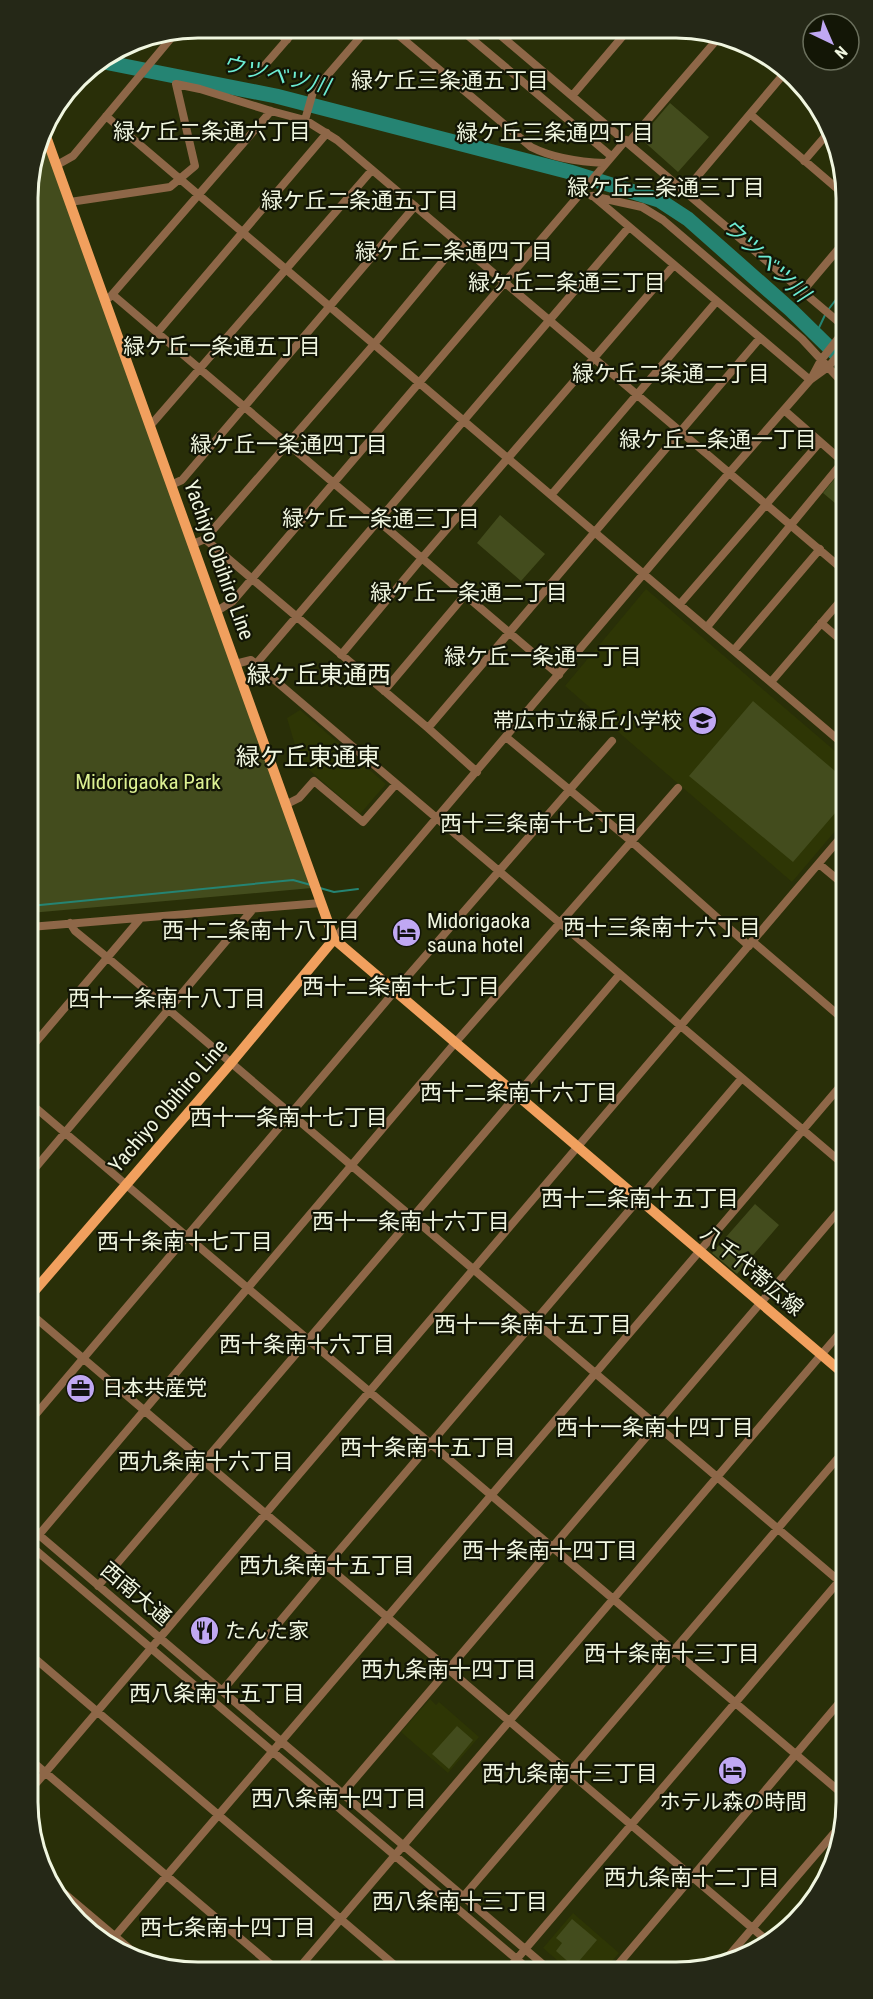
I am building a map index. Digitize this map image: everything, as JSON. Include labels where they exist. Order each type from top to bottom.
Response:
[{"type":"main road","name":"Yachiyo Obihiro Line","points":[[38,1287],[231,1063],[334,939],[150,426],[109,297],[48,141]]},
{"type":"main road","name":"八千代帯広線","points":[[334,939],[835,1367]]},
{"type":"street","points":[[306,117],[312,95],[360,38]]},
{"type":"street","points":[[402,38],[531,147],[541,152],[581,162],[605,163]]},
{"type":"street","points":[[470,38],[605,163]]},
{"type":"street","points":[[504,38],[836,320]]},
{"type":"street","points":[[572,96],[618,38]]},
{"type":"street","points":[[258,73],[287,39]]},
{"type":"street","points":[[57,165],[73,156],[169,41]]},
{"type":"street","points":[[217,611],[233,601],[605,163],[714,42]]},
{"type":"street","points":[[684,191],[781,77]]},
{"type":"street","points":[[70,202],[170,187],[195,166],[177,84],[271,111],[306,117],[415,206],[836,563]]},
{"type":"street","points":[[271,111],[109,297],[157,333],[559,675]]},
{"type":"street","points":[[750,114],[835,185]]},
{"type":"street","points":[[106,116],[836,738]]},
{"type":"street","points":[[157,333],[327,133]]},
{"type":"street","points":[[804,161],[824,138]]},
{"type":"street","points":[[150,426],[372,170]]},
{"type":"street","points":[[584,188],[810,380]]},
{"type":"street","points":[[592,195],[642,207],[663,220],[823,357],[836,373]]},
{"type":"street","points":[[171,485],[182,480],[415,206]]},
{"type":"street","points":[[256,664],[629,227]]},
{"type":"street","points":[[193,544],[205,538],[288,444],[375,344],[458,243]]},
{"type":"street","points":[[802,291],[836,252]]},
{"type":"street","points":[[341,655],[674,264]]},
{"type":"street","points":[[552,494],[717,302]]},
{"type":"street","points":[[429,728],[760,338]]},
{"type":"street","points":[[810,380],[823,357],[836,341]]},
{"type":"street","points":[[334,939],[729,473],[810,380],[836,358]]},
{"type":"street","points":[[784,410],[836,457]]},
{"type":"street","points":[[680,604],[820,442]]},
{"type":"street","points":[[707,627],[836,469]]},
{"type":"street","points":[[205,538],[429,728],[477,772]]},
{"type":"street","points":[[734,650],[820,549]]},
{"type":"street","points":[[384,691],[465,595]]},
{"type":"street","points":[[771,682],[836,606]]},
{"type":"street","points":[[821,623],[836,636]]},
{"type":"street","points":[[236,664],[251,660],[256,664],[835,1158]]},
{"type":"street","points":[[506,737],[835,1014]]},
{"type":"street","points":[[38,1413],[394,992],[612,741]]},
{"type":"street","points":[[285,805],[299,798],[314,781],[363,822],[396,784]]},
{"type":"street","points":[[38,1529],[145,1410],[455,1043],[678,788]]},
{"type":"street","points":[[38,1781],[836,844]]},
{"type":"street","points":[[819,864],[836,878]]},
{"type":"street","points":[[38,926],[321,903]]},
{"type":"street","points":[[38,1165],[253,909]]},
{"type":"street","points":[[38,1040],[140,919]]},
{"type":"street","points":[[70,923],[75,931],[351,1166],[778,1529],[835,1574]]},
{"type":"street","points":[[98,1586],[620,974]]},
{"type":"street","points":[[222,1690],[742,1078]]},
{"type":"street","points":[[114,1938],[835,1092]]},
{"type":"street","points":[[38,1110],[835,1788]]},
{"type":"street","points":[[342,1794],[835,1215]]},
{"type":"street","points":[[38,1320],[762,1937]]},
{"type":"street","points":[[303,1962],[835,1338]]},
{"type":"street","points":[[463,1897],[835,1461]]},
{"type":"street","name":"西南大通","points":[[38,1535],[540,1962]]},
{"type":"street","name":"西南大通","points":[[38,1550],[150,1649],[520,1962]]},
{"type":"street","points":[[514,1962],[735,1702],[835,1589]]},
{"type":"street","points":[[38,1661],[391,1962]]},
{"type":"street","points":[[620,1962],[835,1708]]},
{"type":"street","points":[[38,1767],[268,1962]]},
{"type":"street","points":[[733,1950],[831,1836]]},
{"type":"street","points":[[69,1897],[110,1936]]},
{"type":"shaded area","name":"帯広市立緑丘小学校","points":[[646,589],[836,752],[836,831],[792,882],[565,686]]},
{"type":"shaded area","points":[[300,710],[386,784],[360,814],[300,762],[287,718]]},
{"type":"shaded area","points":[[430,1699],[436,1705],[439,1702],[479,1737],[448,1773],[401,1732]]},
{"type":"shaded area","points":[[573,1913],[619,1953],[611,1962],[559,1962],[543,1948]]},
{"type":"green space","points":[[670,103],[709,137],[678,172],[640,138]]},
{"type":"green space","name":"Midorigaoka Park","points":[[47,145],[312,888],[38,912],[38,187]]},
{"type":"green space","points":[[836,477],[836,504],[823,493]]},
{"type":"green space","points":[[500,515],[545,554],[521,581],[477,543]]},
{"type":"green space","points":[[753,701],[836,772],[836,812],[793,862],[689,776]]},
{"type":"green space","points":[[755,1204],[779,1225],[737,1274],[712,1253]]},
{"type":"green space","points":[[457,1726],[473,1740],[449,1769],[432,1754]]},
{"type":"green space","points":[[572,1919],[597,1940],[578,1962],[568,1962],[556,1951],[562,1943],[556,1938]]},
{"type":"waterway","name":"ウツベツ川","points":[[110,63],[276,96],[570,172],[659,200],[688,219],[791,310],[836,354]]},
{"type":"waterway","points":[[828,310],[836,300]]},
{"type":"waterway","points":[[816,334],[825,315]]},
{"type":"waterway","points":[[38,905],[293,880],[311,885]]},
{"type":"waterway","points":[[320,888],[334,892],[358,889]]},
{"type":"place","name":"帯広市立緑丘小学校","points":[[703,721]]},
{"type":"place","name":"Midorigaoka sauna hotel","points":[[406,933]]},
{"type":"place","name":"日本共産党","points":[[81,1388]]},
{"type":"place","name":"たんた家","points":[[204,1631]]},
{"type":"place","name":"ホテル森の時間","points":[[733,1771]]},
{"type":"district","name":"緑ケ丘三条通五丁目","points":[[450,80]]},
{"type":"district","name":"緑ケ丘二条通六丁目","points":[[212,131]]},
{"type":"district","name":"緑ケ丘三条通四丁目","points":[[555,132]]},
{"type":"district","name":"緑ケ丘三条通三丁目","points":[[666,187]]},
{"type":"district","name":"緑ケ丘二条通五丁目","points":[[360,200]]},
{"type":"district","name":"緑ケ丘二条通四丁目","points":[[454,251]]},
{"type":"district","name":"緑ケ丘二条通三丁目","points":[[567,282]]},
{"type":"district","name":"緑ケ丘一条通五丁目","points":[[222,346]]},
{"type":"district","name":"緑ケ丘二条通二丁目","points":[[671,373]]},
{"type":"district","name":"緑ケ丘二条通一丁目","points":[[718,439]]},
{"type":"district","name":"緑ケ丘一条通四丁目","points":[[289,444]]},
{"type":"district","name":"緑ケ丘一条通三丁目","points":[[381,518]]},
{"type":"district","name":"緑ケ丘一条通二丁目","points":[[469,592]]},
{"type":"district","name":"緑ケ丘一条通一丁目","points":[[543,656]]},
{"type":"district","name":"緑ケ丘東通西","points":[[319,675]]},
{"type":"district","name":"緑ケ丘東通東","points":[[308,757]]},
{"type":"district","name":"西十三条南十七丁目","points":[[539,823]]},
{"type":"district","name":"西十三条南十六丁目","points":[[662,927]]},
{"type":"district","name":"西十二条南十八丁目","points":[[261,930]]},
{"type":"district","name":"西十二条南十七丁目","points":[[401,986]]},
{"type":"district","name":"西十一条南十八丁目","points":[[167,998]]},
{"type":"district","name":"西十二条南十六丁目","points":[[519,1092]]},
{"type":"district","name":"西十一条南十七丁目","points":[[289,1117]]},
{"type":"district","name":"西十二条南十五丁目","points":[[640,1198]]},
{"type":"district","name":"西十一条南十六丁目","points":[[411,1221]]},
{"type":"district","name":"西十条南十七丁目","points":[[185,1241]]},
{"type":"district","name":"西十一条南十五丁目","points":[[533,1324]]},
{"type":"district","name":"西十条南十六丁目","points":[[307,1344]]},
{"type":"district","name":"西十一条南十四丁目","points":[[655,1427]]},
{"type":"district","name":"西十条南十五丁目","points":[[428,1447]]},
{"type":"district","name":"西九条南十六丁目","points":[[206,1461]]},
{"type":"district","name":"西十条南十四丁目","points":[[550,1550]]},
{"type":"district","name":"西九条南十五丁目","points":[[327,1565]]},
{"type":"district","name":"西十条南十三丁目","points":[[672,1653]]},
{"type":"district","name":"西九条南十四丁目","points":[[449,1669]]},
{"type":"district","name":"西八条南十五丁目","points":[[217,1693]]},
{"type":"district","name":"西九条南十三丁目","points":[[570,1773]]},
{"type":"district","name":"西八条南十四丁目","points":[[339,1798]]},
{"type":"district","name":"西九条南十二丁目","points":[[692,1877]]},
{"type":"district","name":"西八条南十三丁目","points":[[460,1901]]},
{"type":"district","name":"西七条南十四丁目","points":[[228,1927]]}]
